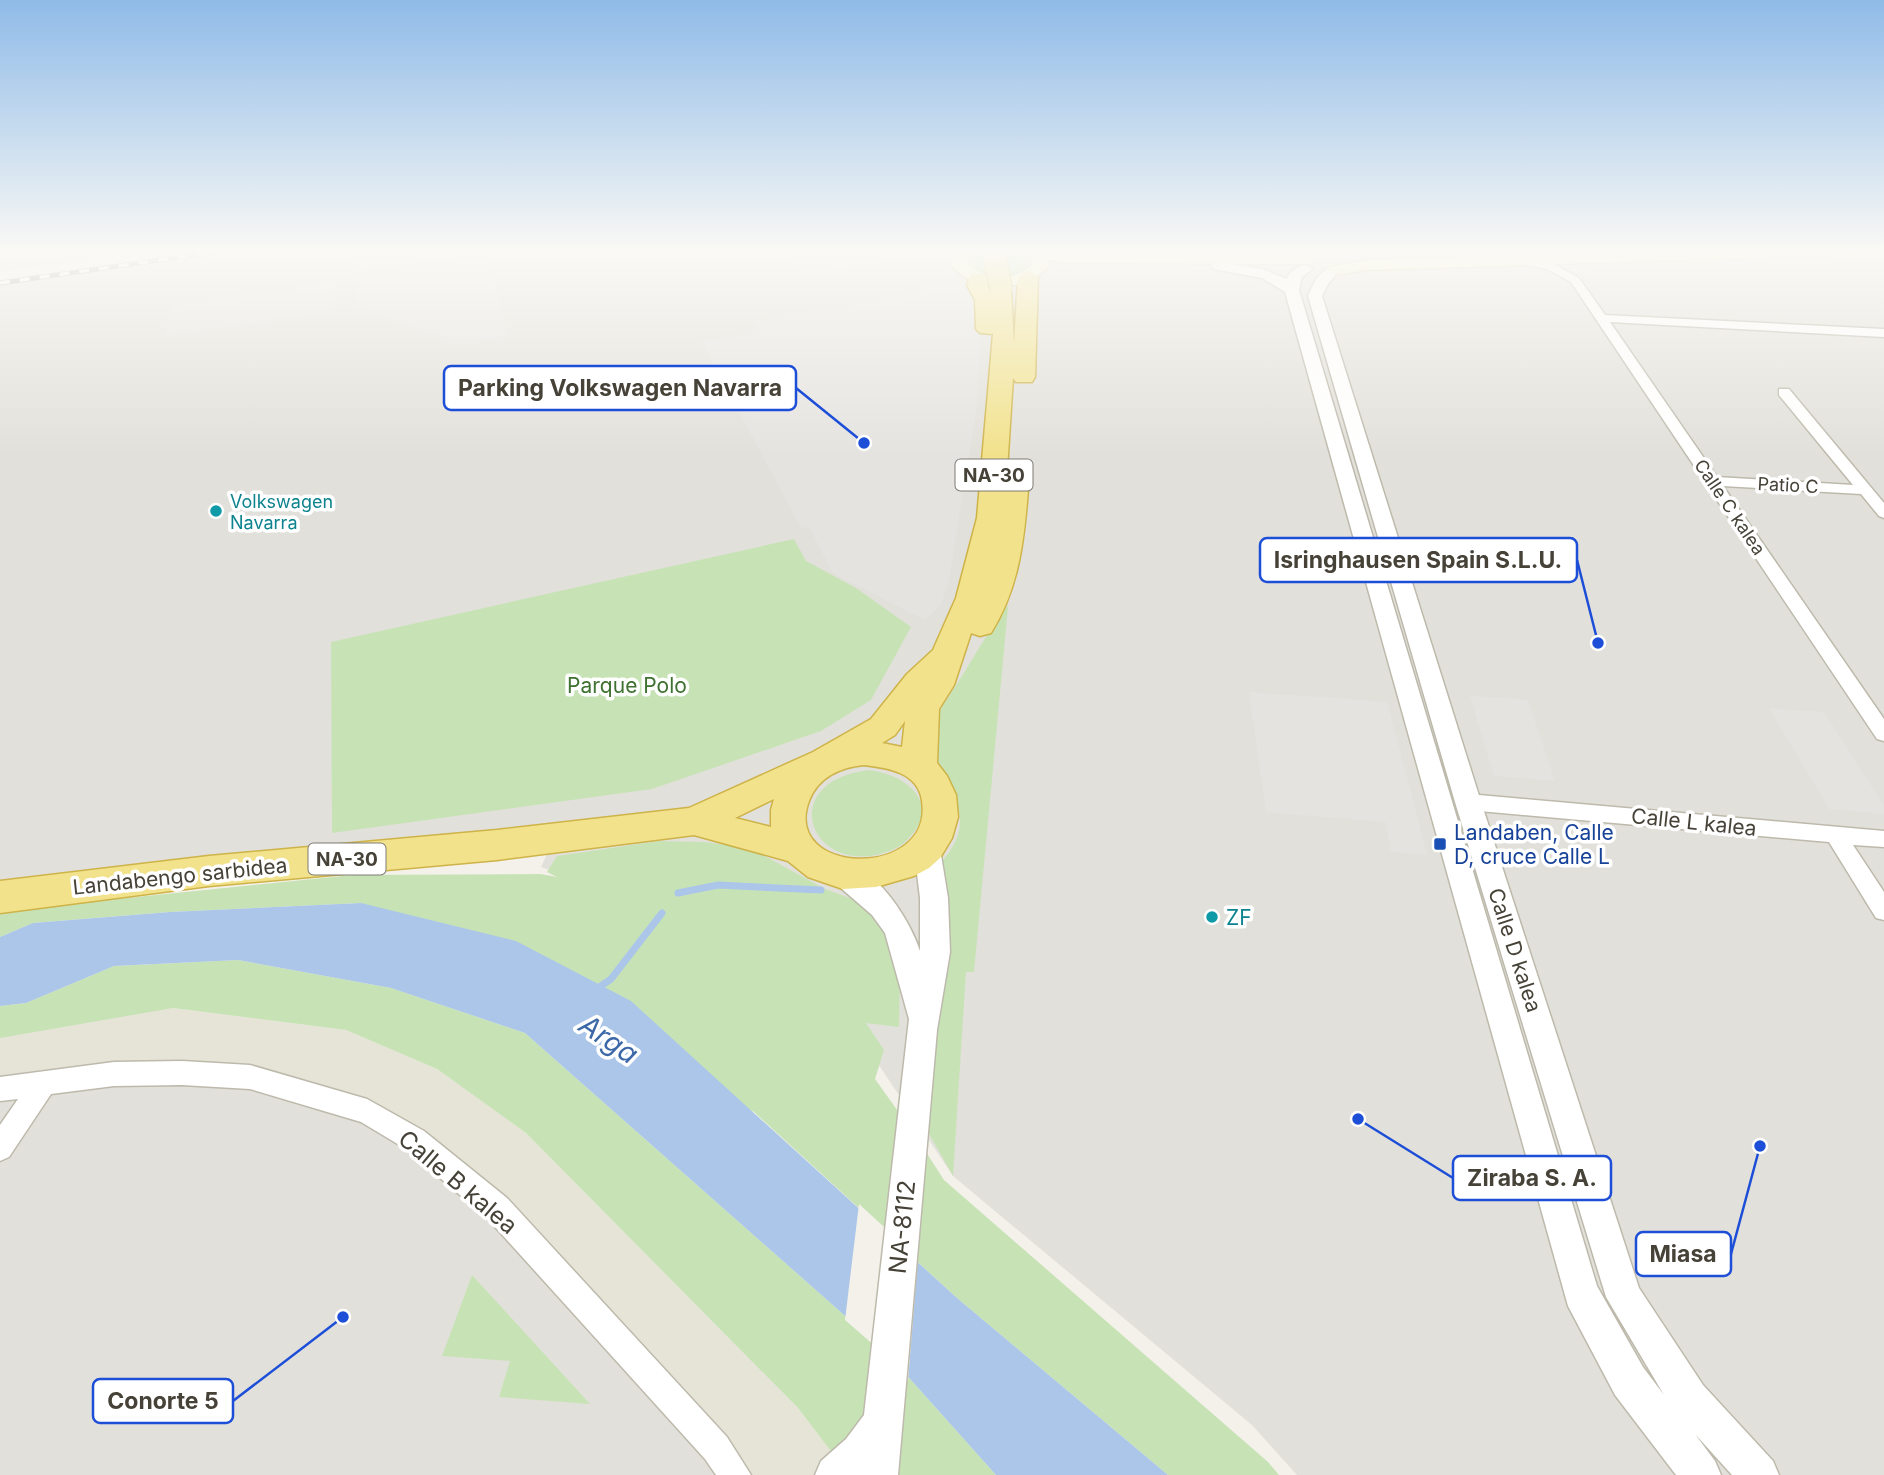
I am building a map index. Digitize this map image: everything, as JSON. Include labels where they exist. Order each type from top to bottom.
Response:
[{"type":"highway","points":[[934,674],[961,577],[983,415],[988,355],[986,318]]},
{"type":"highway","name":"Landabengo sarbidea","points":[[795,848],[787,823],[790,804],[797,786],[825,761],[864,753],[902,760],[920,768],[923,709],[934,674],[971,598],[990,518],[1004,351],[997,318]]},
{"type":"highway","points":[[934,674],[987,617],[1004,570],[1022,422],[1028,318]]},
{"type":"highway","name":"Landabengo sarbidea","points":[[0,897],[209,871],[497,845],[694,821],[825,761],[883,727],[934,674]]},
{"type":"highway","points":[[845,875],[879,871],[917,857],[927,849],[938,832],[941,798],[934,783],[920,768]]},
{"type":"highway","name":"Landabengo sarbidea","points":[[694,821],[795,848],[817,864],[845,875]]},
{"type":"street","name":"Calle D kalea","points":[[1322,318],[1468,802],[1625,1297],[1689,1399],[1759,1475]]},
{"type":"street","name":"Calle D kalea","points":[[1325,318],[1415,712],[1581,1293],[1629,1381],[1701,1475]]},
{"type":"street","points":[[1602,318],[1884,333]]},
{"type":"street","name":"Calle C kalea","points":[[1602,318],[1884,734]]},
{"type":"street","name":"Patio C","points":[[1784,392],[1884,513]]},
{"type":"street","name":"Patio C","points":[[1712,481],[1865,490]]},
{"type":"street","points":[[1415,712],[1427,725],[1447,787],[1468,802],[1458,825],[1473,889],[1470,907]]},
{"type":"street","name":"Calle L kalea","points":[[1468,802],[1884,839]]},
{"type":"street","points":[[1836,836],[1875,880],[1884,911]]},
{"type":"street","name":"NA-8112","points":[[878,1475],[923,1025],[935,952],[934,898],[927,849]]},
{"type":"street","name":"NA-8112","points":[[845,875],[864,889],[893,920],[906,956],[923,1025]]},
{"type":"street","name":"Calle B kalea","points":[[0,1089],[114,1074],[181,1073],[250,1077],[368,1111],[415,1140],[497,1209],[716,1448],[735,1475]]},
{"type":"street","points":[[0,1148],[45,1081]]},
{"type":"street","points":[[835,1475],[860,1453],[883,1424]]},
{"type":"shaded area","points":[[0,318],[1884,318],[1884,1475],[1297,1475],[1252,1425],[953,1176],[810,962],[541,867],[547,854],[0,892]]},
{"type":"shaded area","points":[[168,318],[290,318],[164,337]]},
{"type":"shaded area","points":[[387,318],[504,318],[508,337],[460,344]]},
{"type":"shaded area","points":[[779,318],[980,318],[976,412],[949,580],[941,604],[925,620],[833,573],[809,527],[801,528],[702,342],[760,331],[755,322]]},
{"type":"shaded area","points":[[1249,692],[1387,702],[1427,854],[1391,852],[1386,822],[1266,812]]},
{"type":"shaded area","points":[[1470,696],[1528,700],[1555,781],[1494,776]]},
{"type":"shaded area","points":[[1769,708],[1824,712],[1884,806],[1884,814],[1829,809]]},
{"type":"shaded area","points":[[173,1008],[346,1030],[437,1069],[526,1133],[798,1408],[849,1475],[0,1475],[0,1027]]},
{"type":"shaded area","points":[[250,1077],[415,1140],[735,1475],[0,1475],[0,1089]]},
{"type":"green space","name":"Parque Polo","points":[[794,539],[806,561],[856,588],[911,627],[871,700],[821,731],[652,789],[332,833],[331,642]]},
{"type":"green space","points":[[1005,607],[1008,607],[974,972],[966,972],[953,1176],[928,1132],[941,862],[955,842],[960,823],[958,807],[936,759],[933,742],[935,723],[940,711]]},
{"type":"green space","points":[[868,770],[895,777],[907,784],[921,802],[922,814],[918,826],[899,846],[880,854],[855,856],[835,850],[821,838],[813,823],[813,807],[821,791],[839,778]]},
{"type":"green space","points":[[659,841],[704,842],[750,848],[825,889],[858,901],[888,932],[900,972],[899,1027],[866,1023],[884,1050],[875,1079],[944,1180],[1268,1462],[1279,1475],[1168,1475],[957,1298],[754,1112],[361,903],[170,912],[33,923],[0,937],[0,911],[352,875],[541,874],[557,877],[547,872],[557,856]]},
{"type":"green space","points":[[238,960],[391,988],[525,1033],[886,1352],[996,1475],[849,1475],[798,1408],[526,1133],[437,1069],[346,1030],[173,1008],[0,1038],[0,1006],[26,1003],[114,966]]},
{"type":"green space","points":[[472,1275],[590,1404],[499,1397],[510,1361],[442,1356]]},
{"type":"water","name":"Arga","points":[[361,903],[516,941],[631,1001],[957,1298],[1168,1475],[996,1475],[886,1352],[525,1033],[391,988],[238,960],[114,966],[26,1003],[0,1006],[0,937],[33,923],[170,912]]},
{"type":"pier","points":[[859,1204],[918,1258],[908,1381],[884,1354],[845,1320]]},
{"type":"waterway","points":[[678,893],[718,885],[821,890]]},
{"type":"waterway","points":[[595,990],[611,979],[662,913]]},
{"type":"place","name":"Parking Volkswagen Navarra","points":[[864,443]]},
{"type":"place","name":"Volkswagen Navarra","points":[[216,511]]},
{"type":"place","name":"Isringhausen Spain S.L.U.","points":[[1598,643]]},
{"type":"place","name":"Landaben, Calle D, cruce Calle L","points":[[1440,844]]},
{"type":"place","name":"ZF","points":[[1212,917]]},
{"type":"place","name":"Ziraba S. A.","points":[[1358,1119]]},
{"type":"place","name":"Miasa","points":[[1760,1146]]},
{"type":"place","name":"Conorte 5","points":[[343,1317]]}]
